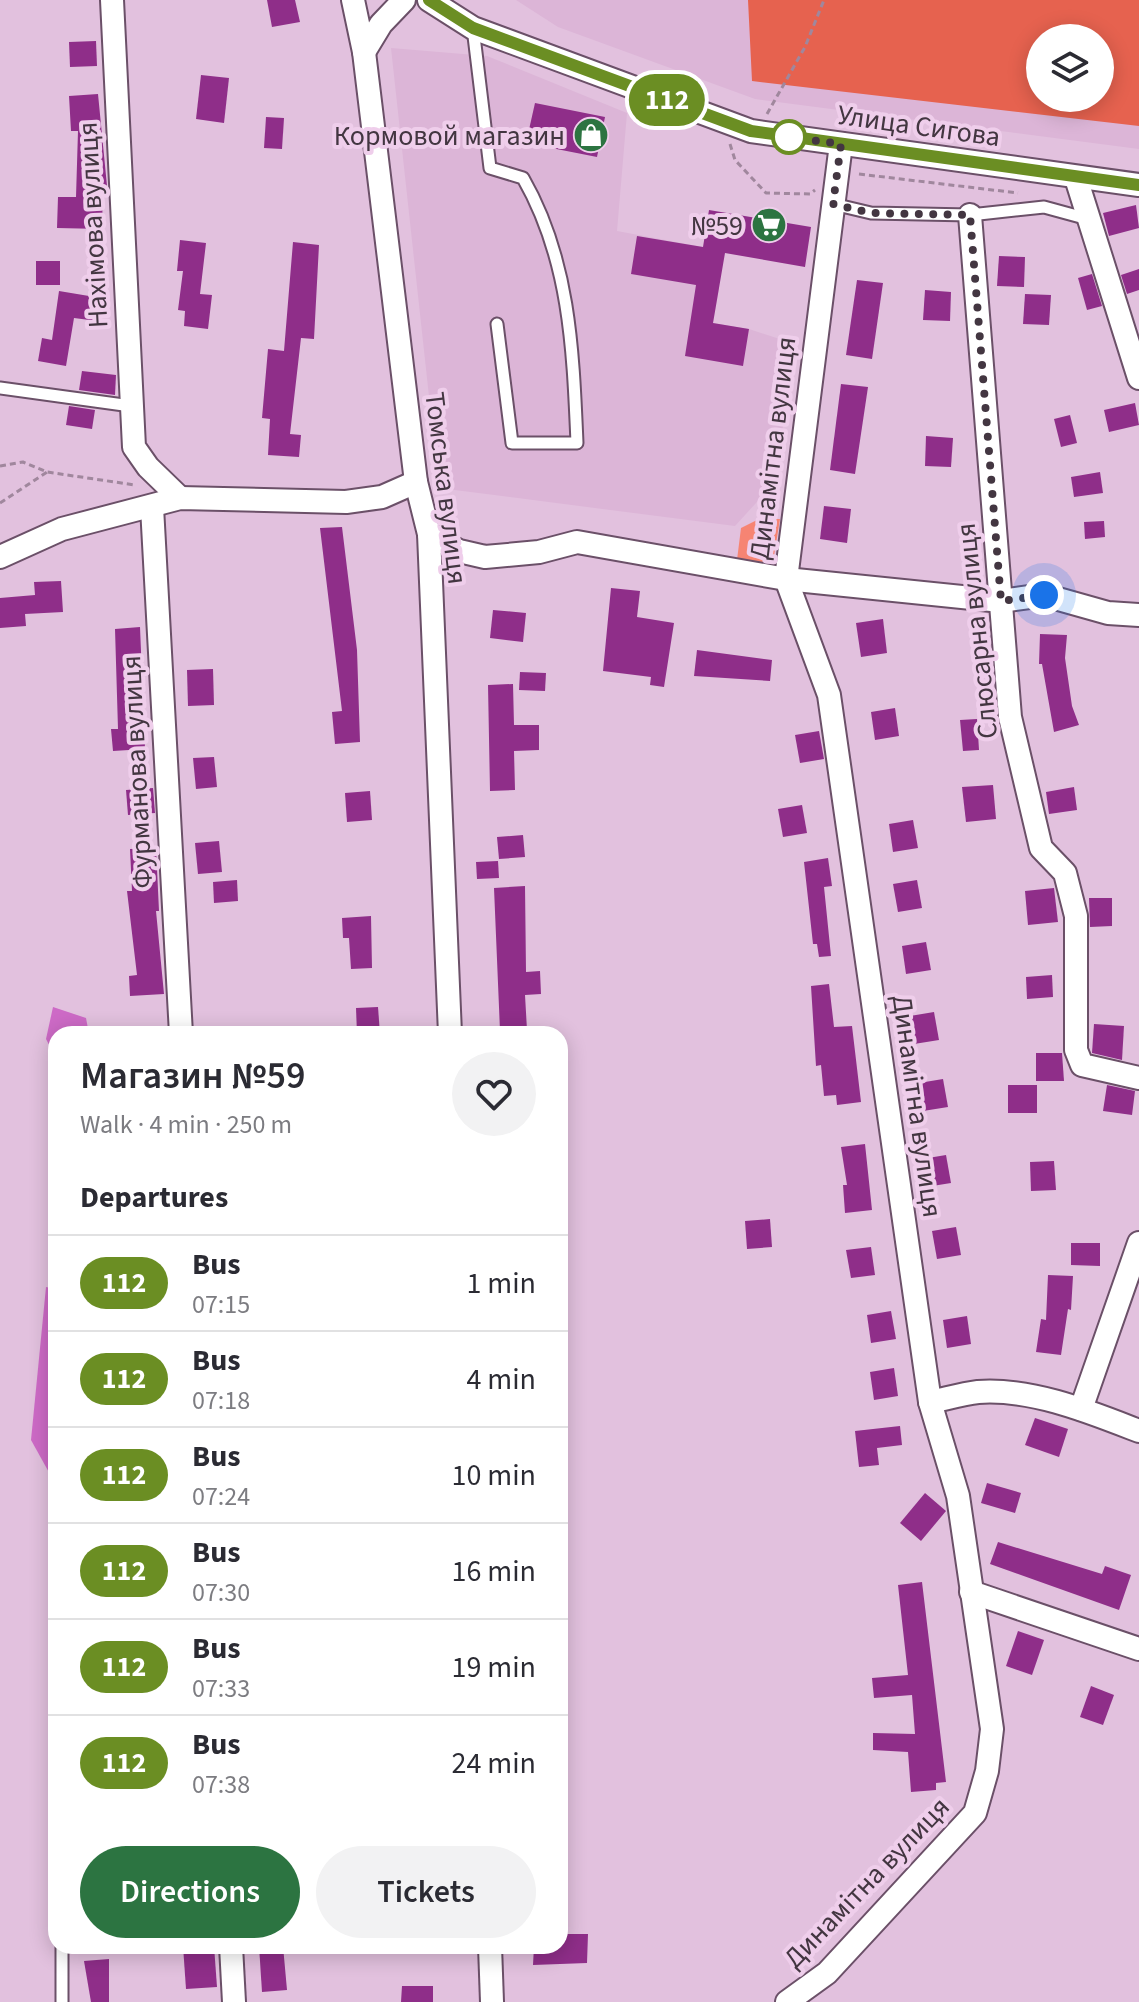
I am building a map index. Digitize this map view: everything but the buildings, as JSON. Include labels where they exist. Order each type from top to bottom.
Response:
[{"type":"street","name":"Нахімова вулиця","points":[[112,0],[134,447],[162,480]]},
{"type":"street","name":"Томська вулиця","points":[[353,0],[364,52],[416,482],[429,534],[450,1026]]},
{"type":"street","points":[[364,52],[381,24],[404,0]]},
{"type":"street","name":"Улица Сигова","points":[[429,0],[473,28],[751,131],[1139,185]]},
{"type":"street","name":"Динамітна вулиця","points":[[787,2002],[827,1973],[975,1813],[987,1771],[992,1729],[958,1496],[930,1402],[829,695],[786,579],[841,144]]},
{"type":"street","points":[[1076,178],[1139,378]]},
{"type":"street","name":"Слюсарна вулиця","points":[[970,215],[1010,717],[1041,848],[1065,873],[1076,916],[1076,1050],[1082,1065],[1139,1078]]},
{"type":"street","points":[[162,480],[180,498]]},
{"type":"street","points":[[0,557],[62,529],[180,498],[346,502],[382,497],[416,482]]},
{"type":"street","name":"Фурманова вулиця","points":[[152,507],[181,1026]]},
{"type":"street","points":[[429,534],[459,551],[485,557],[539,552],[577,542],[786,579],[1001,601],[1044,595],[1108,613],[1139,615]]},
{"type":"street","points":[[1081,1409],[1139,1243]]},
{"type":"street","points":[[930,1402],[979,1392],[1020,1395],[1081,1409],[1139,1431]]},
{"type":"street","points":[[971,1592],[1139,1649]]},
{"type":"street","points":[[231,1954],[234,2002]]},
{"type":"street","points":[[490,1954],[492,2002]]},
{"type":"lane","points":[[473,28],[490,168],[523,178],[542,212],[569,314],[577,443],[512,443],[497,324]]},
{"type":"lane","points":[[833,204],[871,213],[970,215],[1044,207],[1089,220]]},
{"type":"lane","points":[[0,388],[131,406]]},
{"type":"lane","points":[[62,1954],[62,2002]]},
{"type":"path","points":[[751,131],[769,111],[805,47],[824,0]]},
{"type":"path","points":[[837,171],[1019,193]]},
{"type":"path","points":[[0,466],[23,462],[47,472],[140,486],[162,480]]},
{"type":"path","points":[[0,503],[47,472]]},
{"type":"shaded area","points":[[516,0],[1139,0],[1139,149],[755,99],[558,27]]},
{"type":"shaded area","points":[[748,0],[1139,0],[1139,126],[752,81]]},
{"type":"shaded area","points":[[391,48],[487,56],[627,113],[617,231],[703,247],[719,289],[713,323],[749,329],[792,343],[777,480],[735,526],[439,488]]},
{"type":"shaded area","points":[[759,519],[780,519],[774,556],[752,567],[737,560],[741,528]]},
{"type":"shaded area","points":[[53,1007],[86,1018],[88,1026],[49,1026]]},
{"type":"shaded area","points":[[46,1287],[48,1471],[31,1440]]},
{"type":"bus line","name":"112","points":[[429,0],[473,28],[751,131],[1139,185]]},
{"type":"place","name":"Кормовой магазин","points":[[591,135]]},
{"type":"place","name":"№59","points":[[769,225]]},
{"type":"route","points":[[789,137],[781,136],[841,144],[833,204],[871,213],[970,215],[1001,601],[1026,595],[1044,595]]}]
